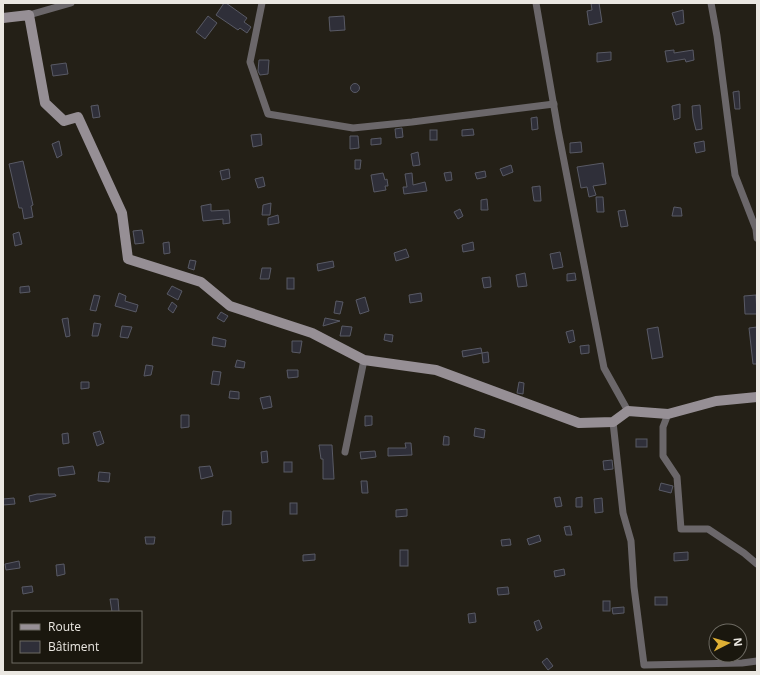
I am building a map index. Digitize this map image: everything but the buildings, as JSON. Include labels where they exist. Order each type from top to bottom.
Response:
[{"type":"street","points":[[3,18],[29,15],[71,3]]},
{"type":"street","points":[[262,3],[250,62],[268,114],[354,128],[554,104]]},
{"type":"street","points":[[536,3],[604,368],[628,411]]},
{"type":"street","points":[[711,3],[717,36],[735,175],[756,229],[757,238]]},
{"type":"street","points":[[29,15],[45,103],[64,121],[78,117],[122,213],[128,259],[201,282],[230,306],[312,332],[364,360],[436,370],[579,423],[614,422],[628,411],[668,414],[716,401],[757,397]]},
{"type":"street","points":[[345,452],[364,360]]},
{"type":"street","points":[[668,414],[663,427],[663,456],[677,477],[681,529],[708,529],[744,553],[757,564]]},
{"type":"street","points":[[614,422],[623,513],[631,540],[634,587],[644,665],[742,663],[757,661]]}]
